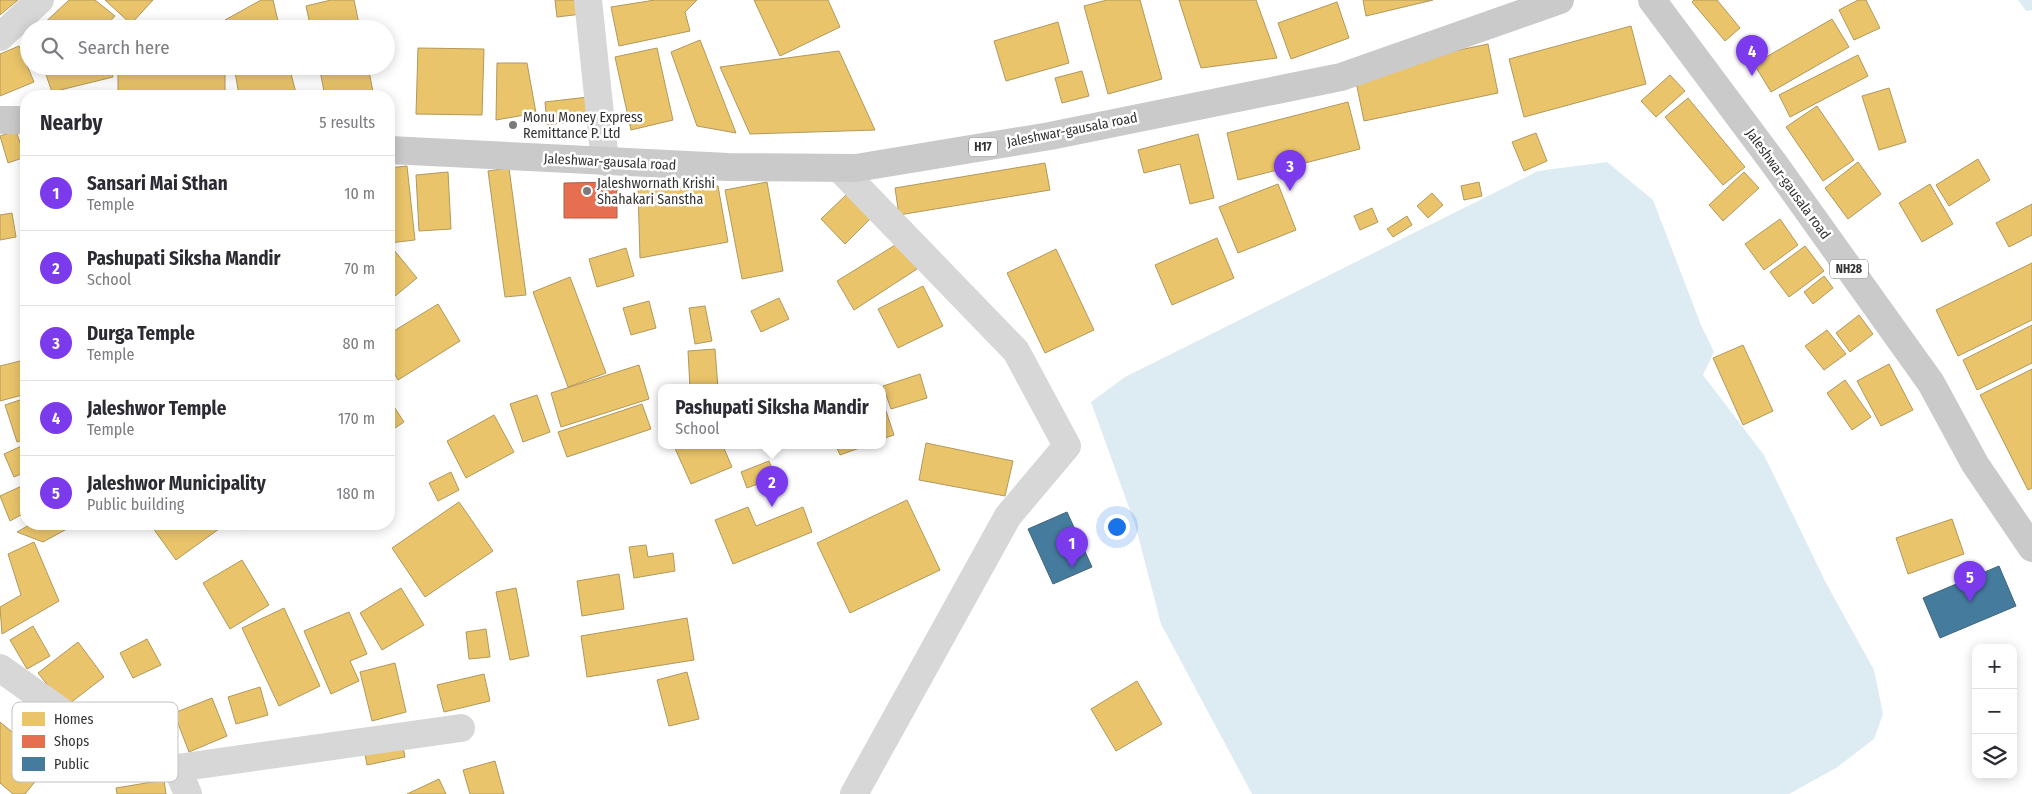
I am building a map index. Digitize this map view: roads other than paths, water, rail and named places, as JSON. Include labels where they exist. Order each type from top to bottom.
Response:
[{"type":"main road","name":"Jaleshwar-gausala road","points":[[395,150],[728,167],[856,168],[1050,136],[1341,77],[1560,0]]},
{"type":"main road","name":"Jaleshwar-gausala road","points":[[1652,0],[1773,162],[1931,383],[1974,464],[2032,548]]},
{"type":"main road","points":[[0,120],[20,120]]},
{"type":"street","points":[[0,37],[40,0]]},
{"type":"street","points":[[588,0],[605,162]]},
{"type":"street","points":[[839,168],[1016,351],[1067,446],[1008,516],[854,794]]},
{"type":"street","points":[[0,668],[48,702]]},
{"type":"street","points":[[178,768],[461,728]]},
{"type":"street","points":[[178,770],[188,794]]},
{"type":"place","name":"Jaleshwor Temple","points":[[1752,76]]},
{"type":"place","name":"Monu Money Express Remittance P. Ltd","points":[[513,125]]},
{"type":"place","name":"Jaleshwornath Krishi Shahakari Sanstha","points":[[587,191]]},
{"type":"place","name":"Durga Temple","points":[[1290,191]]},
{"type":"place","name":"Pashupati Siksha Mandir","points":[[772,507]]},
{"type":"place","name":"Sansari Mai Sthan","points":[[1072,568]]},
{"type":"place","name":"Jaleshwor Municipality","points":[[1970,602]]}]
